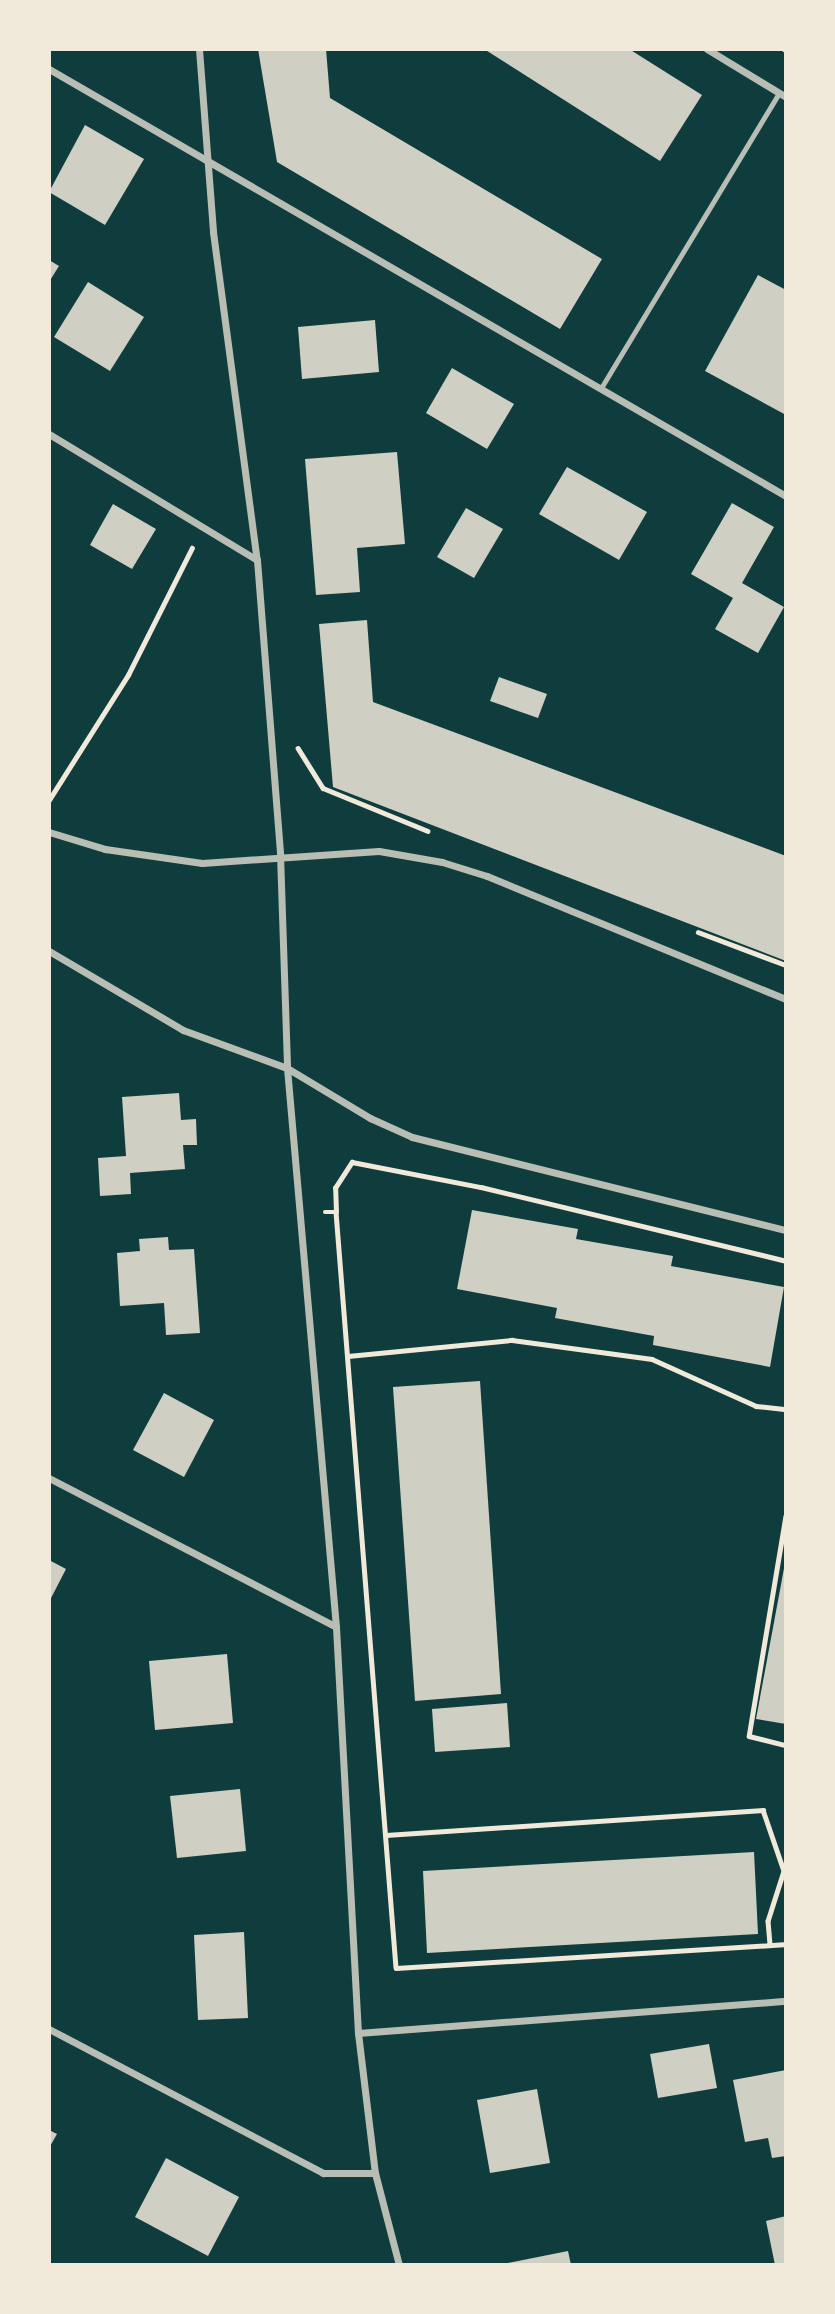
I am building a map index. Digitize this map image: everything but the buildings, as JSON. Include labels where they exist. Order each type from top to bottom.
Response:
[{"type":"street","points":[[200,49],[206,161],[257,560],[280,854],[287,1068],[336,1627],[358,2033],[374,2173],[399,2265]]},
{"type":"street","points":[[707,49],[782,95]]},
{"type":"street","points":[[49,69],[786,496]]},
{"type":"street","points":[[49,433],[257,560]]},
{"type":"street","points":[[49,832],[105,849],[202,863],[280,854],[379,851],[442,862],[786,999]]},
{"type":"street","points":[[49,951],[183,1030],[287,1068],[370,1118],[412,1137],[786,1230]]},
{"type":"street","points":[[49,1478],[336,1627]]},
{"type":"street","points":[[358,2033],[786,2001]]},
{"type":"street","points":[[49,2029],[323,2173],[374,2173]]},
{"type":"lane","points":[[601,388],[782,95]]},
{"type":"path","points":[[49,800],[128,675],[202,526]]},
{"type":"path","points":[[272,752],[301,748],[311,775],[323,788],[442,837]]},
{"type":"path","points":[[786,1261],[373,1165],[352,1163],[342,1173],[335,1188],[396,1968],[786,1944]]},
{"type":"path","points":[[300,1214],[336,1212]]},
{"type":"path","points":[[348,1356],[512,1340],[652,1359],[757,1406],[786,1409]]},
{"type":"path","points":[[786,1516],[749,1736],[786,1745]]},
{"type":"path","points":[[386,1835],[764,1810],[784,1871],[768,1920],[769,1945]]}]
